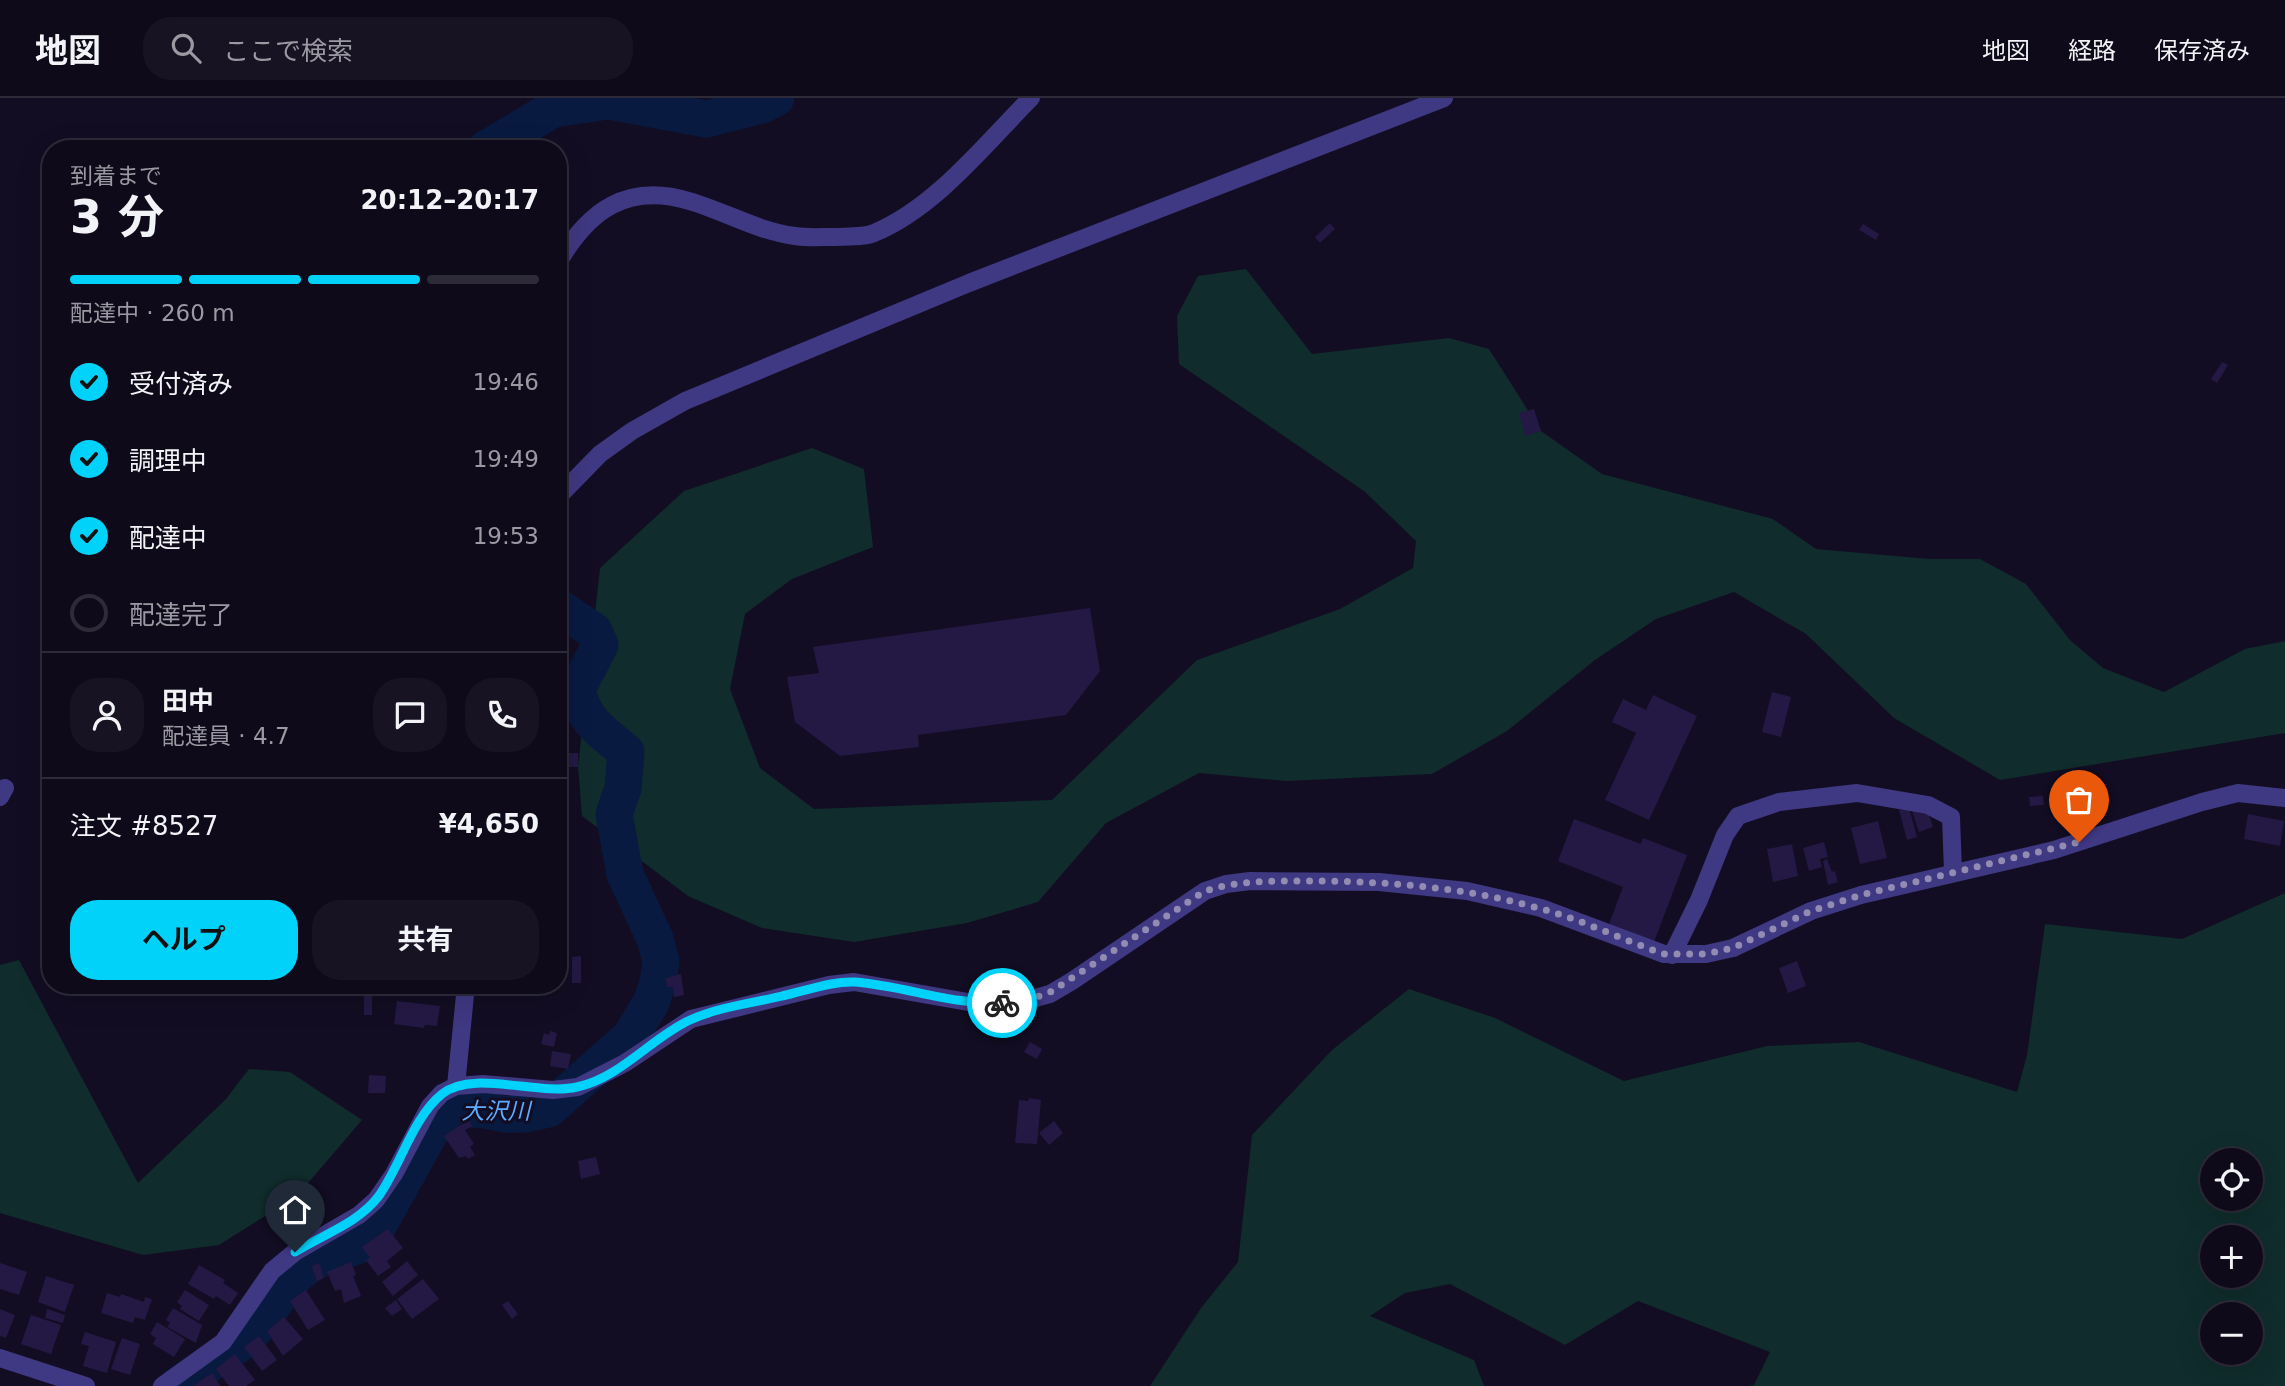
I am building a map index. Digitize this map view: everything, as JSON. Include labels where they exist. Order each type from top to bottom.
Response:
[{"type":"street","points":[[567,247],[573,237],[597,212],[626,198],[656,195],[688,200],[743,222],[795,236],[873,234],[926,202],[1031,98]]},
{"type":"street","points":[[567,488],[600,454],[632,431],[685,401],[732,380],[982,278],[1444,98]]},
{"type":"street","points":[[1672,955],[1699,900],[1725,835],[1738,816],[1779,802],[1857,793],[1928,805],[1951,817],[1953,872]]},
{"type":"street","points":[[162,1386],[223,1342],[272,1271],[295,1252],[359,1215],[376,1200],[394,1174],[430,1106],[442,1093],[456,1086],[484,1084],[553,1090],[578,1087],[625,1063],[691,1019],[829,985],[854,982],[968,1002],[1024,1001],[1049,993],[1072,981],[1205,891],[1251,881],[1379,882],[1467,891],[1541,908],[1643,947],[1672,955],[1706,954],[1733,948],[1811,911],[1861,895],[2054,850],[2238,793],[2285,798]]},
{"type":"street","points":[[456,1086],[465,994]]},
{"type":"street","points":[[0,1358],[86,1386]]},
{"type":"green space","points":[[1246,269],[1312,354],[1449,338],[1489,349],[1541,431],[1602,474],[1773,519],[1816,549],[1929,559],[1980,559],[2026,584],[2070,640],[2103,668],[2164,692],[2245,649],[2285,641],[2285,733],[2000,780],[1894,718],[1806,634],[1734,592],[1656,619],[1595,660],[1507,731],[1432,774],[1287,781],[1199,773],[1106,823],[1038,902],[967,923],[854,942],[762,928],[688,896],[582,816],[578,767],[600,568],[684,491],[812,448],[864,469],[873,547],[792,579],[745,614],[730,689],[760,768],[814,809],[1052,800],[1197,660],[1340,609],[1413,568],[1416,541],[1364,491],[1179,364],[1177,316],[1198,276]]},
{"type":"green space","points":[[2285,893],[2285,1386],[1750,1386],[1754,1385],[1770,1352],[1638,1301],[1565,1345],[1450,1284],[1405,1293],[1370,1316],[1474,1360],[1484,1386],[1150,1386],[1201,1308],[1238,1262],[1252,1135],[1332,1050],[1409,989],[1495,1018],[1624,1081],[1767,1046],[1859,1042],[2017,1092],[2027,1055],[2045,924],[2182,939]]},
{"type":"green space","points":[[19,960],[138,1183],[226,1099],[249,1069],[290,1072],[362,1120],[297,1196],[219,1245],[143,1255],[0,1213],[0,965]]},
{"type":"building","points":[[1330,223],[1335,229],[1320,243],[1315,237]]},
{"type":"building","points":[[1863,224],[1879,234],[1876,240],[1859,230]]},
{"type":"building","points":[[2222,362],[2228,365],[2217,383],[2211,379]]},
{"type":"building","points":[[1534,409],[1541,431],[1525,436],[1519,413]]},
{"type":"building","points":[[1090,608],[1100,671],[1066,715],[918,735],[919,747],[840,756],[795,722],[787,677],[819,673],[813,647]]},
{"type":"building","points":[[1772,692],[1791,697],[1781,737],[1762,732]]},
{"type":"building","points":[[1653,695],[1697,716],[1649,820],[1605,800],[1636,733],[1612,722],[1623,699],[1646,710]]},
{"type":"building","points":[[568,753],[578,753],[578,767],[568,767]]},
{"type":"building","points":[[2043,796],[2044,805],[2030,806],[2029,797]]},
{"type":"building","points":[[1926,806],[1933,827],[1919,832],[1912,811]]},
{"type":"building","points":[[1909,808],[1917,837],[1907,840],[1899,810]]},
{"type":"building","points":[[2248,814],[2284,821],[2280,846],[2244,839]]},
{"type":"building","points":[[1574,819],[1641,844],[1643,838],[1687,855],[1654,942],[1609,924],[1623,887],[1558,861]]},
{"type":"building","points":[[1878,821],[1887,858],[1860,864],[1851,828]]},
{"type":"building","points":[[1824,842],[1828,857],[1820,859],[1822,867],[1809,871],[1803,848]]},
{"type":"building","points":[[1792,844],[1798,876],[1773,882],[1767,849]]},
{"type":"building","points":[[1827,859],[1838,882],[1828,885],[1823,861]]},
{"type":"building","points":[[581,956],[581,983],[572,983],[572,957]]},
{"type":"building","points":[[1797,961],[1806,986],[1788,993],[1779,968]]},
{"type":"building","points":[[681,974],[684,995],[674,997],[673,987],[667,987],[666,978]]},
{"type":"building","points":[[364,994],[372,994],[372,1015],[364,1015]]},
{"type":"building","points":[[397,1001],[440,1006],[437,1026],[425,1025],[424,1028],[394,1024]]},
{"type":"building","points":[[550,1031],[557,1033],[554,1047],[541,1044],[544,1033],[549,1035]]},
{"type":"building","points":[[1030,1042],[1042,1049],[1037,1059],[1024,1052]]},
{"type":"building","points":[[552,1051],[571,1054],[568,1069],[550,1066]]},
{"type":"building","points":[[369,1075],[386,1076],[385,1093],[368,1093]]},
{"type":"building","points":[[1029,1098],[1041,1100],[1037,1144],[1015,1143],[1019,1100],[1028,1101]]},
{"type":"building","points":[[469,1120],[472,1126],[465,1130],[474,1144],[470,1147],[475,1155],[468,1159],[466,1156],[459,1158],[444,1136]]},
{"type":"building","points":[[1054,1121],[1063,1133],[1049,1145],[1039,1133]]},
{"type":"building","points":[[596,1157],[600,1174],[581,1179],[578,1161]]},
{"type":"building","points":[[388,1229],[403,1248],[387,1261],[391,1267],[378,1276],[366,1260],[370,1258],[362,1247]]},
{"type":"building","points":[[407,1261],[418,1275],[393,1296],[382,1282]]},
{"type":"building","points":[[351,1262],[361,1296],[344,1303],[341,1289],[335,1291],[327,1272]]},
{"type":"building","points":[[0,1263],[27,1272],[19,1295],[0,1289]]},
{"type":"building","points":[[319,1263],[324,1278],[317,1281],[312,1266]]},
{"type":"building","points":[[199,1265],[225,1280],[223,1283],[238,1293],[230,1305],[188,1284]]},
{"type":"building","points":[[46,1276],[74,1285],[65,1312],[38,1302]]},
{"type":"building","points":[[423,1279],[439,1299],[412,1319],[397,1299]]},
{"type":"building","points":[[185,1290],[209,1305],[199,1321],[180,1309],[182,1306],[177,1302]]},
{"type":"building","points":[[306,1290],[325,1320],[308,1330],[290,1301]]},
{"type":"building","points":[[107,1293],[120,1297],[121,1294],[144,1302],[145,1297],[152,1299],[145,1320],[135,1317],[133,1323],[101,1313]]},
{"type":"building","points":[[396,1300],[402,1309],[392,1316],[385,1308]]},
{"type":"building","points":[[508,1301],[518,1314],[512,1319],[502,1305]]},
{"type":"building","points":[[173,1308],[202,1325],[196,1343],[167,1327],[170,1323],[166,1320]]},
{"type":"building","points":[[0,1309],[15,1315],[6,1338],[0,1336]]},
{"type":"building","points":[[47,1309],[65,1315],[63,1323],[45,1318]]},
{"type":"building","points":[[31,1315],[61,1325],[51,1354],[21,1344]]},
{"type":"building","points":[[284,1317],[303,1339],[283,1356],[267,1331]]},
{"type":"building","points":[[157,1322],[185,1339],[174,1357],[153,1344],[156,1338],[150,1334]]},
{"type":"building","points":[[85,1332],[116,1342],[107,1373],[83,1366],[89,1346],[81,1344]]},
{"type":"building","points":[[259,1336],[277,1360],[262,1371],[244,1347]]},
{"type":"building","points":[[122,1338],[140,1344],[130,1375],[111,1369]]},
{"type":"building","points":[[235,1354],[255,1380],[246,1386],[229,1386],[216,1369]]},
{"type":"building","points":[[213,1373],[220,1386],[194,1386],[206,1377]]},
{"type":"waterway","name":"大沢川","points":[[501,140],[553,109],[609,101],[706,119],[762,105],[776,98]]},
{"type":"waterway","name":"大沢川","points":[[177,1386],[245,1340],[262,1321],[290,1280],[314,1261],[359,1245],[377,1228],[431,1131],[451,1111],[480,1109],[504,1114],[526,1114],[549,1109],[630,1037],[651,1003],[661,961],[655,939],[625,874],[614,814],[623,788],[626,752],[589,718],[580,701],[577,689],[600,645],[594,631],[567,613]]},
{"type":"way so far","points":[[1002,1003],[1024,1001],[1049,993],[1072,981],[1205,891],[1226,884],[1251,881],[1379,882],[1467,891],[1541,908],[1633,944],[1664,954],[1685,956],[1733,948],[1811,911],[1861,895],[2079,842]]},
{"type":"route","points":[[295,1252],[359,1215],[376,1200],[394,1174],[430,1106],[442,1093],[456,1086],[484,1084],[553,1090],[578,1087],[625,1063],[691,1019],[829,985],[854,982],[968,1002],[1002,1003]]}]
